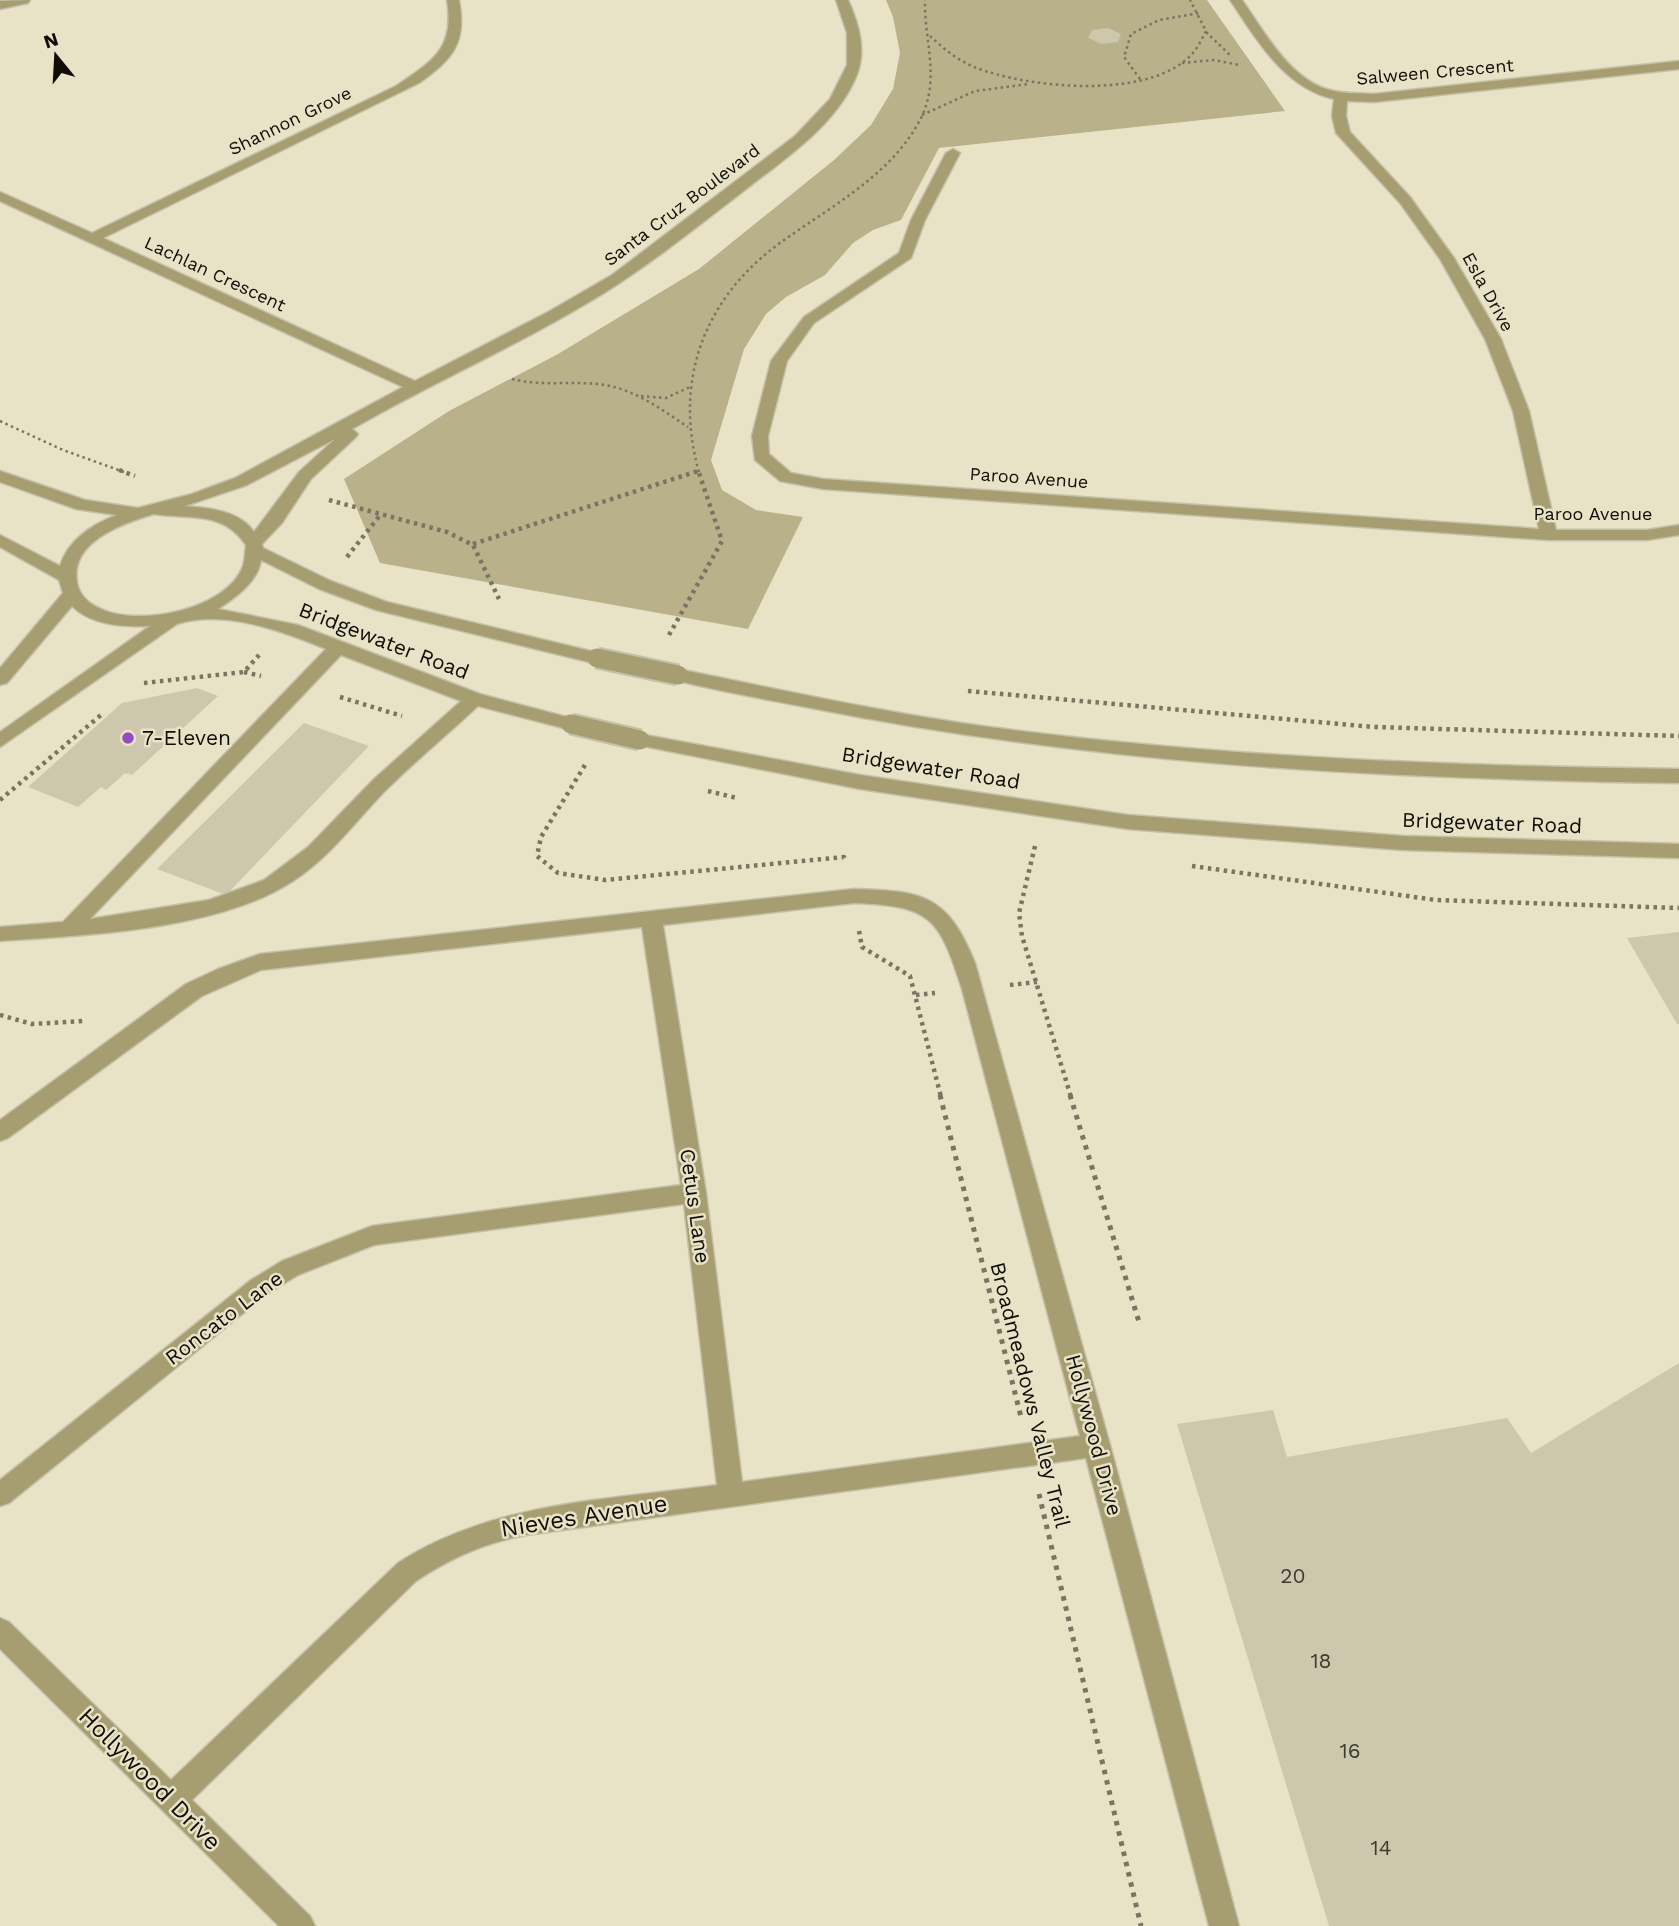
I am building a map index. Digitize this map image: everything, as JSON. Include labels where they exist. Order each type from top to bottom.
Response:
[{"type":"street","points":[[0,5],[24,0]]},
{"type":"street","name":"Shannon Grove","points":[[92,238],[401,89],[432,68],[452,46],[459,22],[453,0]]},
{"type":"street","name":"Santa Cruz Boulevard","points":[[157,510],[214,492],[369,415],[415,387],[564,310],[657,252],[787,150],[824,117],[847,83],[857,52],[852,22],[842,0]]},
{"type":"street","name":"Salween Crescent","points":[[1236,0],[1295,75],[1311,88],[1341,97],[1374,98],[1679,65]]},
{"type":"street","name":"Esla Drive","points":[[1341,97],[1339,116],[1343,133],[1405,200],[1447,258],[1493,339],[1521,411],[1549,535]]},
{"type":"street","name":"Paroo Avenue","points":[[953,153],[918,220],[906,255],[809,320],[779,361],[760,436],[761,456],[786,477],[824,484],[1549,535],[1647,535],[1679,530]]},
{"type":"street","name":"Lachlan Crescent","points":[[0,196],[415,387]]},
{"type":"street","name":"Santa Cruz Boulevard","points":[[257,547],[305,476],[369,415]]},
{"type":"street","points":[[0,477],[82,505],[138,513]]},
{"type":"street","points":[[190,508],[220,513],[243,525],[257,547],[254,569],[242,586],[222,601],[196,613],[171,620],[140,622],[111,619],[87,610],[71,595],[65,576],[71,557],[86,539],[110,524],[138,513],[190,508]]},
{"type":"street","points":[[0,540],[65,576]]},
{"type":"street","name":"Bridgewater Road","points":[[257,547],[325,585],[382,606],[678,675],[987,732],[1264,762],[1483,774],[1679,776]]},
{"type":"street","points":[[0,679],[44,631],[71,595]]},
{"type":"street","name":"Bridgewater Road","points":[[196,613],[246,618],[292,629],[474,699],[571,724],[640,740],[860,782],[1128,821],[1403,843],[1679,851]]},
{"type":"street","points":[[0,741],[171,620]]},
{"type":"street","points":[[68,929],[339,646]]},
{"type":"street","points":[[0,934],[68,929],[214,904],[272,884],[314,854],[380,785],[474,699]]},
{"type":"street","name":"Hollywood Drive","points":[[0,1132],[194,990],[225,974],[260,962],[854,896],[909,899],[926,905],[947,924],[959,945],[1097,1445],[1224,1926]]},
{"type":"street","name":"Cetus Lane","points":[[651,917],[694,1193],[731,1495]]},
{"type":"street","name":"Roncato Lane","points":[[0,1494],[259,1287],[301,1264],[372,1236],[694,1193]]},
{"type":"street","name":"Nieves Avenue","points":[[172,1800],[407,1572],[445,1546],[486,1531],[526,1522],[1097,1445]]},
{"type":"street","name":"Hollywood Drive","points":[[0,1631],[300,1926]]},
{"type":"path","points":[[473,545],[698,471],[689,427],[690,387],[697,350],[738,280],[772,250],[861,187],[899,150],[922,115],[933,63],[925,0]]},
{"type":"path","points":[[1181,64],[1202,43],[1206,31],[1200,13],[1191,0]]},
{"type":"path","points":[[1141,79],[1124,57],[1132,34],[1159,20],[1200,13]]},
{"type":"path","points":[[929,36],[943,49],[974,67],[1040,84]]},
{"type":"path","points":[[922,115],[975,91],[1040,84],[1086,86],[1141,79],[1181,64],[1214,60],[1246,68]]},
{"type":"path","points":[[470,358],[490,371],[529,384],[606,385],[640,396],[666,398],[690,387]]},
{"type":"path","points":[[640,396],[689,427]]},
{"type":"path","points":[[0,421],[64,450],[144,479]]},
{"type":"path","points":[[295,490],[447,532],[473,545],[500,600],[507,606]]},
{"type":"path","points":[[244,672],[259,676]]},
{"type":"path","points":[[960,691],[1374,727],[1679,736]]},
{"type":"path","points":[[334,695],[408,718]]},
{"type":"path","points":[[0,800],[106,711]]},
{"type":"path","points":[[1035,846],[1019,913],[1022,936],[1139,1322]]},
{"type":"path","name":"Broadmeadows Valley Trail","points":[[854,896],[863,947],[910,976],[1030,1454],[1141,1926]]},
{"type":"shaded area","points":[[886,0],[1207,0],[1285,111],[939,148],[901,220],[873,230],[853,243],[825,275],[786,297],[766,314],[744,349],[711,460],[722,490],[756,510],[803,517],[748,629],[380,563],[344,479],[449,411],[558,354],[699,269],[834,160],[871,125],[893,89],[900,53],[893,17]]},
{"type":"building","points":[[1108,28],[1121,34],[1118,42],[1102,44],[1088,38],[1092,30]]},
{"type":"building","name":"7-Eleven","points":[[197,688],[218,696],[132,775],[125,773],[106,790],[101,787],[78,807],[28,787],[122,703]]},
{"type":"building","points":[[304,723],[369,746],[226,895],[157,869]]},
{"type":"building","points":[[1679,932],[1679,1024],[1677,1024],[1627,938]]},
{"type":"building","points":[[1679,1363],[1679,1926],[1329,1926],[1177,1424],[1273,1410],[1287,1457],[1507,1418],[1531,1453]]},
{"type":"place","name":"7-Eleven","points":[[128,738]]}]
